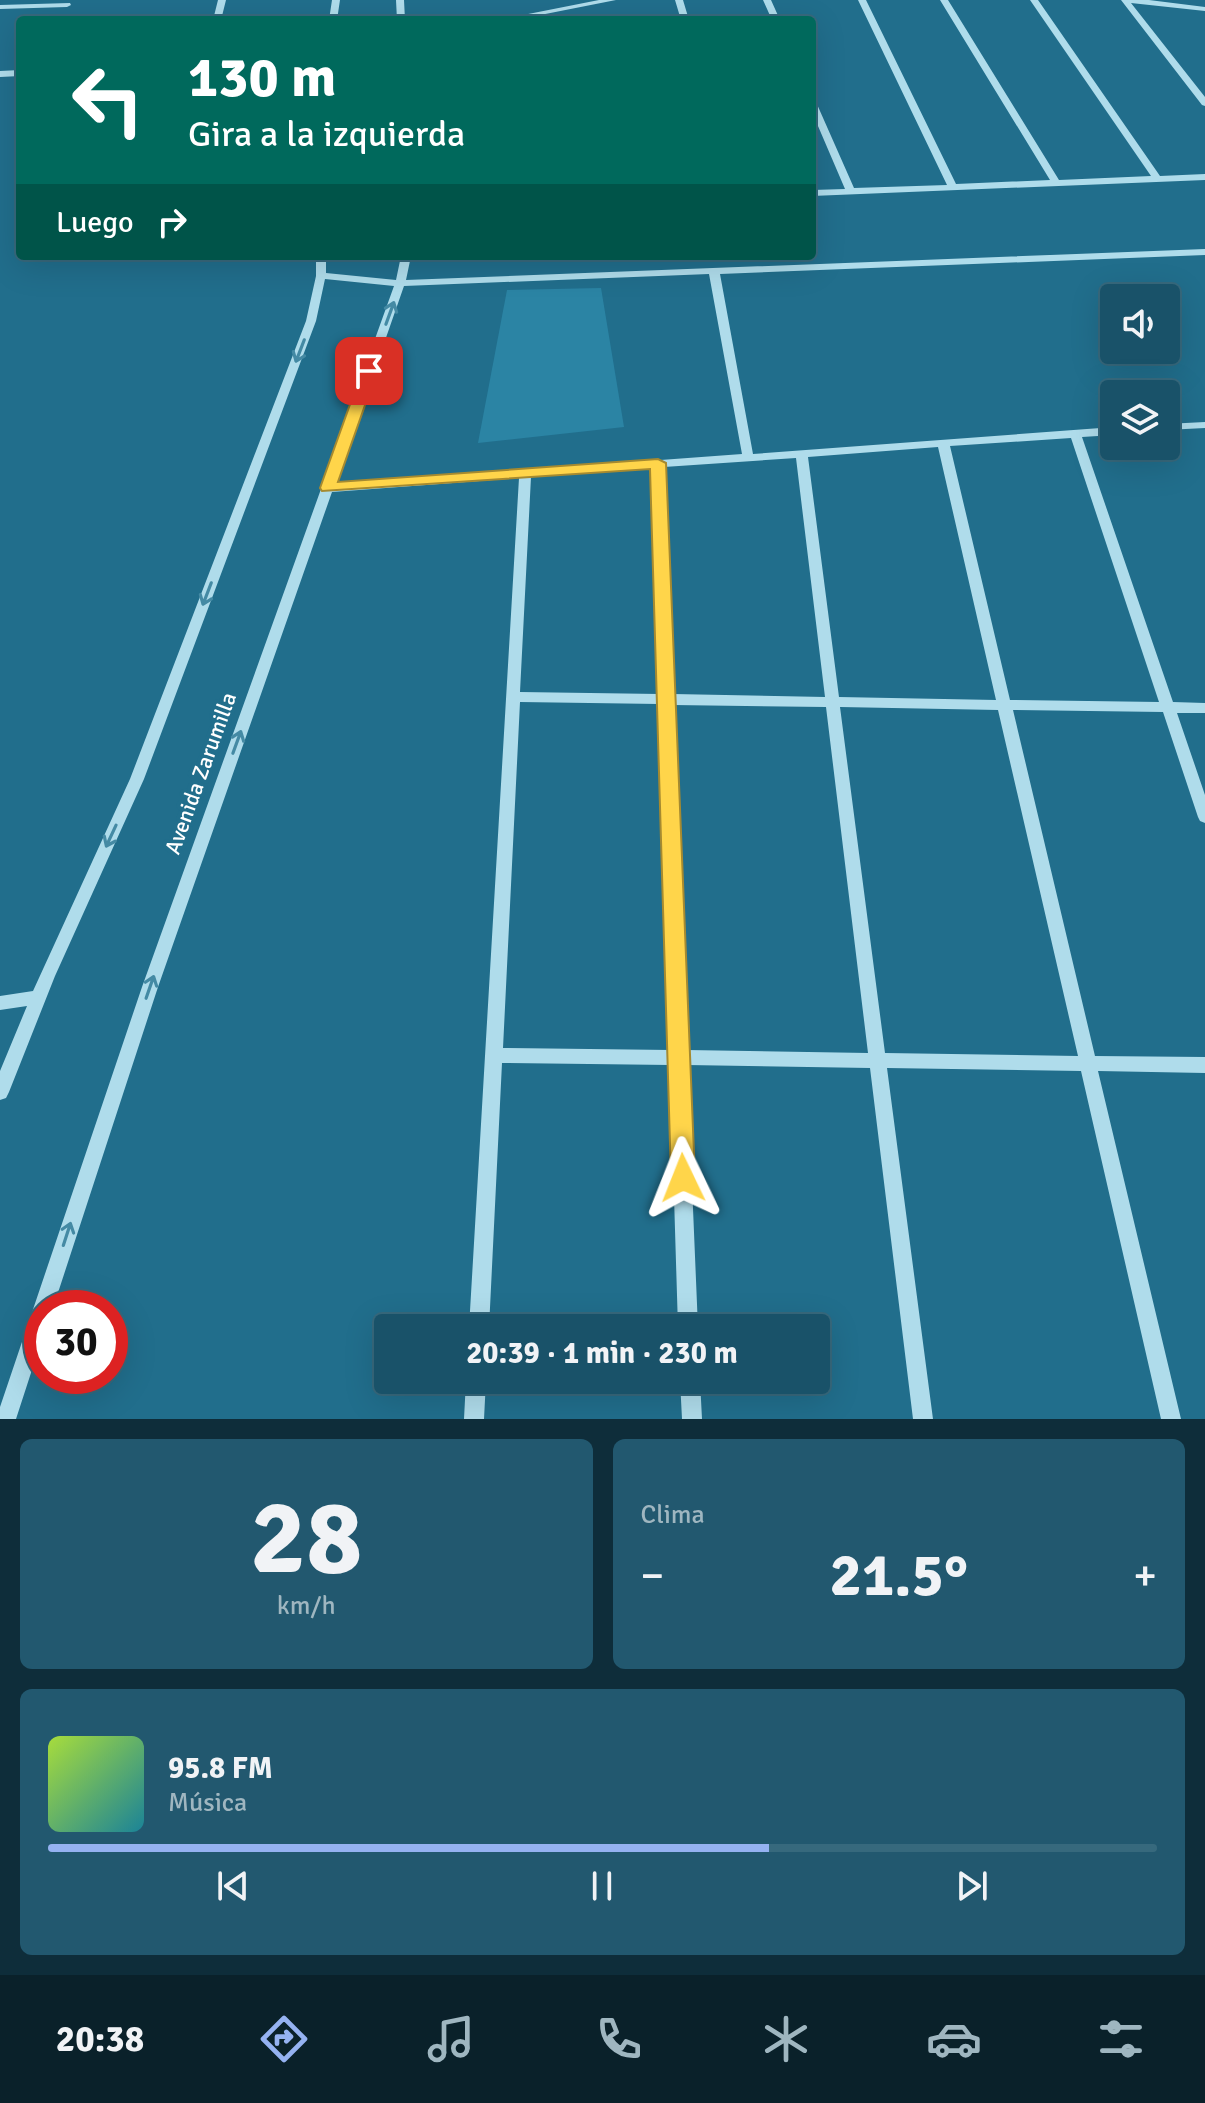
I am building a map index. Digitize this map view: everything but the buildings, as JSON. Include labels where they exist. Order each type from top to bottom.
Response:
[{"type":"street","points":[[539,0],[540,12]]},
{"type":"street","points":[[522,16],[593,8],[612,0]]},
{"type":"street","points":[[862,0],[953,188]]},
{"type":"street","points":[[944,0],[1056,183]]},
{"type":"street","points":[[1034,0],[1157,179]]},
{"type":"street","points":[[1127,0],[1205,9]]},
{"type":"street","points":[[1127,0],[1205,103]]},
{"type":"street","points":[[0,7],[67,6]]},
{"type":"street","points":[[816,111],[851,192]]},
{"type":"street","points":[[816,193],[1205,177]]},
{"type":"street","points":[[321,276],[400,283],[1205,252]]},
{"type":"street","points":[[0,1092],[38,997],[137,779],[311,321],[321,276],[321,260]]},
{"type":"street","name":"Avenida Zarumilla","points":[[48,1290],[150,987],[400,283],[405,260]]},
{"type":"street","points":[[714,271],[748,456]]},
{"type":"street","points":[[1180,426],[1202,425],[1205,438]]},
{"type":"street","points":[[328,488],[1100,432]]},
{"type":"street","points":[[1075,433],[1205,817]]},
{"type":"street","points":[[943,442],[1171,1419]]},
{"type":"street","points":[[801,452],[923,1419]]},
{"type":"street","points":[[658,463],[688,1314]]},
{"type":"street","points":[[480,1314],[525,475]]},
{"type":"street","points":[[513,697],[1205,708]]},
{"type":"street","points":[[0,1003],[38,997]]},
{"type":"street","points":[[494,1055],[1205,1065]]},
{"type":"street","name":"Avenida Zarumilla","points":[[6,1419],[24,1364]]},
{"type":"street","points":[[474,1419],[475,1394]]},
{"type":"street","points":[[691,1394],[692,1419]]},
{"type":"shaded area","points":[[601,288],[624,427],[478,443],[507,290]]},
{"type":"route","points":[[369,371],[328,488],[658,463],[683,1178]]}]
